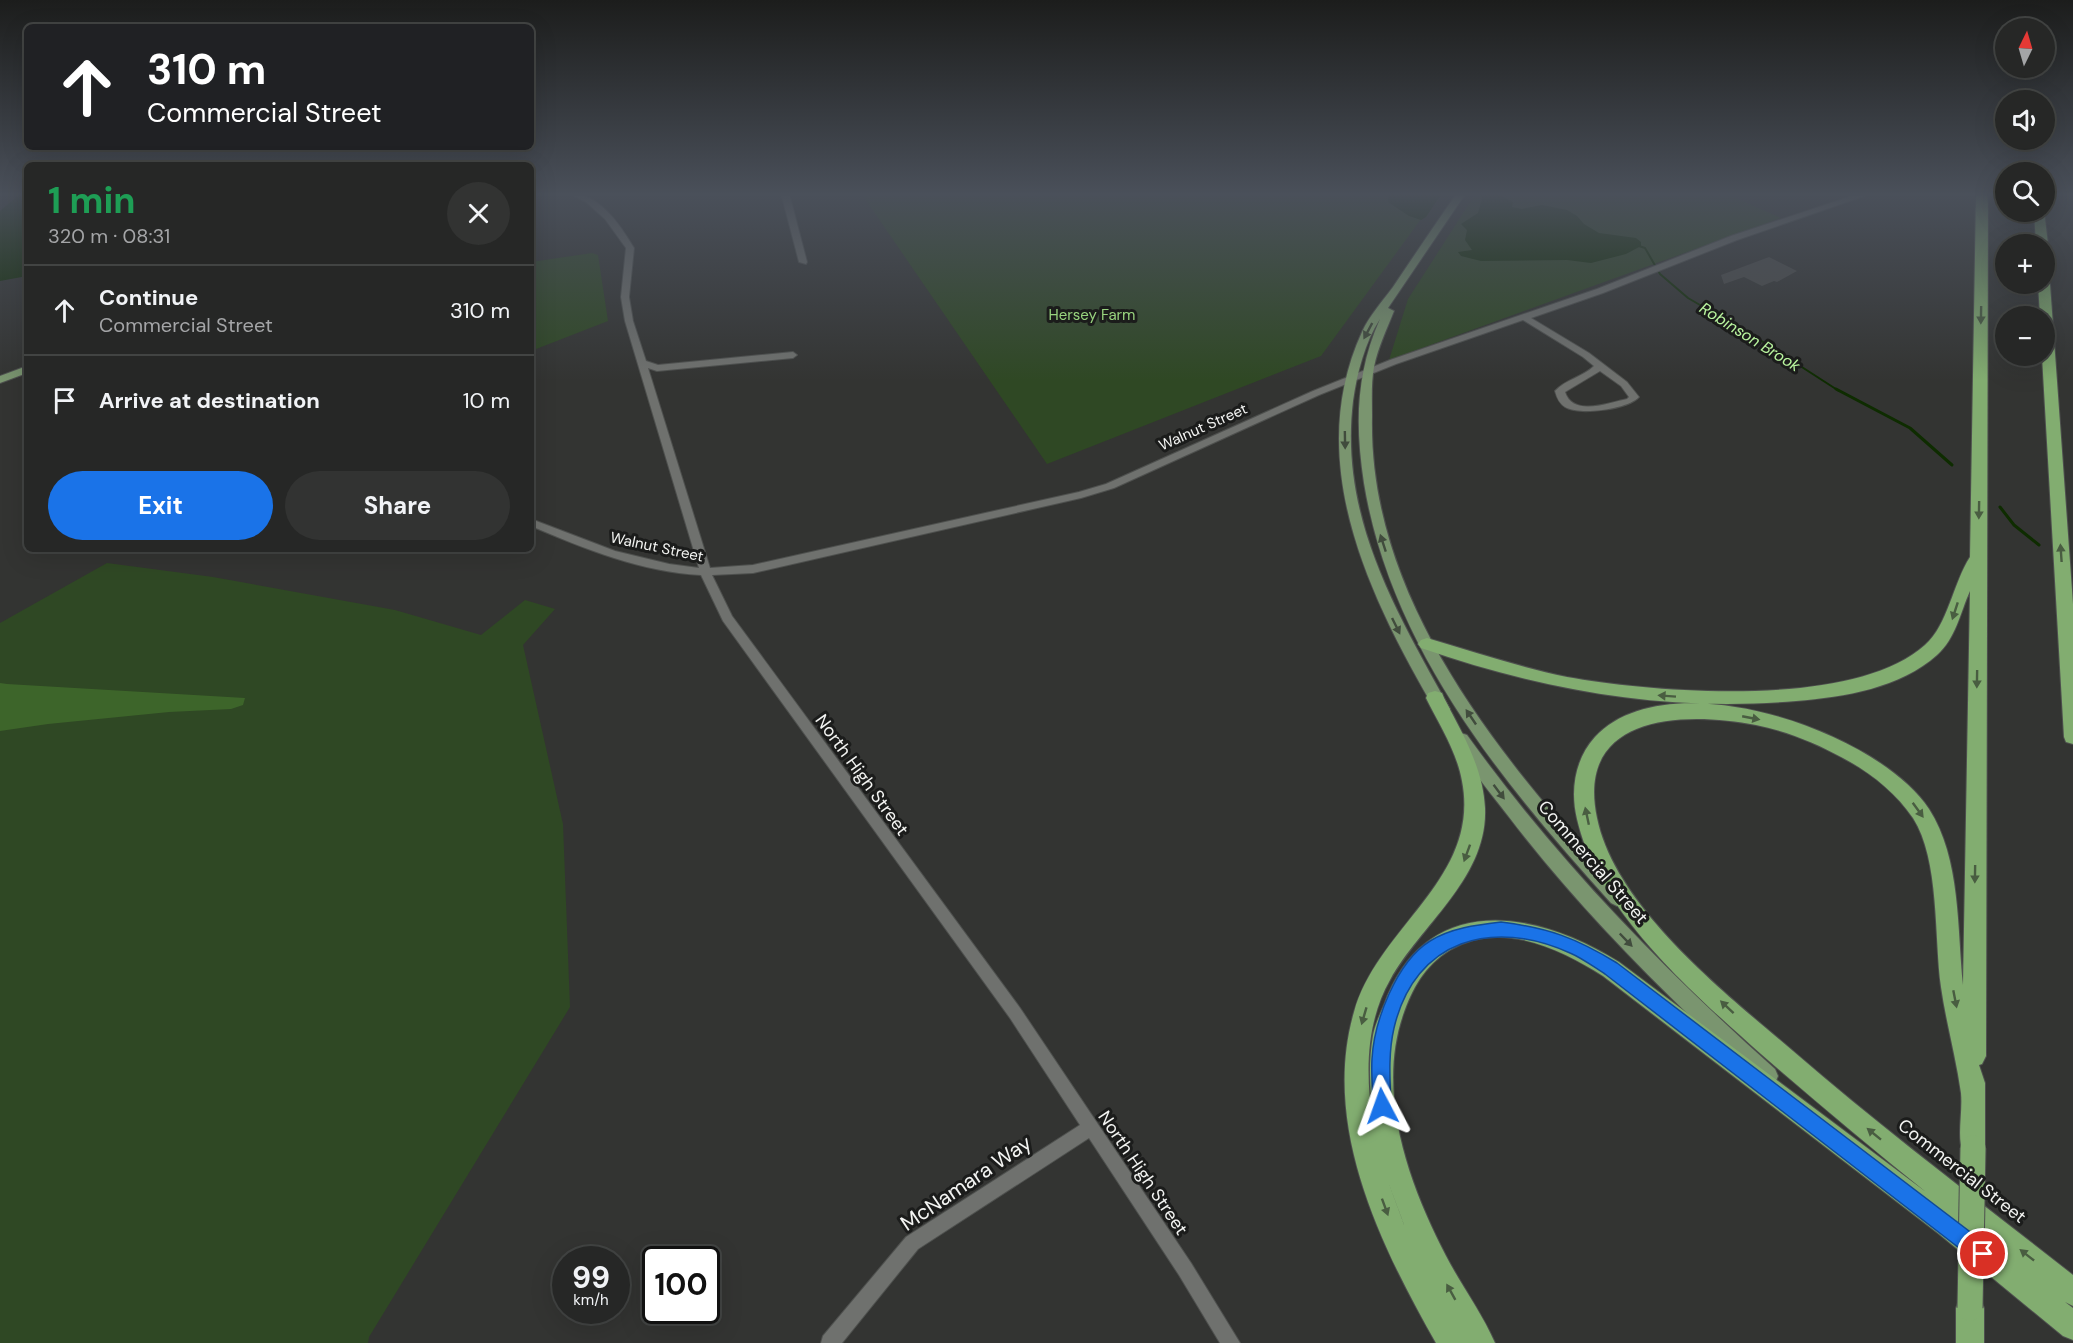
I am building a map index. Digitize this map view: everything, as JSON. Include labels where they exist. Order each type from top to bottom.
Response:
[{"type":"highway","points":[[1970,1343],[1981,256]]},
{"type":"highway","points":[[2045,294],[2073,737]]},
{"type":"highway","points":[[1427,644],[1480,663],[1531,676],[1631,693],[1730,698],[1828,691],[1891,675],[1909,667],[1930,652],[1948,628],[1958,598],[1978,557]]},
{"type":"highway","points":[[2067,645],[2073,664]]},
{"type":"highway","points":[[1435,698],[1471,776],[1475,806],[1473,836],[1456,876],[1391,958],[1376,985],[1362,1025],[1356,1077],[1362,1126],[1380,1193],[1412,1270],[1451,1343]]},
{"type":"highway","points":[[1656,939],[1609,871],[1594,841],[1588,822],[1584,799],[1584,779],[1590,758],[1603,739],[1623,724],[1645,717],[1680,712],[1708,712],[1752,717],[1783,725],[1846,751],[1874,767],[1903,792],[1924,818],[1934,839],[1953,986],[1973,1095]]},
{"type":"highway","points":[[1480,1343],[1436,1265],[1410,1205],[1387,1131],[1380,1081],[1386,1027],[1405,980],[1435,947],[1465,933],[1501,929],[1530,932],[1568,944],[1593,957],[1947,1225]]},
{"type":"highway","name":"Commercial Street","points":[[1656,939],[1810,1082],[2073,1292]]},
{"type":"highway","name":"Commercial Street","points":[[1947,1225],[2073,1326]]},
{"type":"main road","name":"Commercial Street","points":[[1419,256],[1368,330],[1349,382],[1345,418],[1345,450],[1358,528],[1389,611],[1435,698],[1469,750],[1511,807],[1577,887],[1637,951],[1690,1004],[1785,1091],[1947,1225]]},
{"type":"main road","name":"Commercial Street","points":[[1398,286],[1372,353],[1367,374],[1365,448],[1373,506],[1393,571],[1427,644],[1466,709],[1516,779],[1579,856],[1656,939]]},
{"type":"main road","points":[[0,380],[24,370]]},
{"type":"street","name":"North High Street","points":[[629,256],[625,297],[641,362],[706,574],[727,618],[1015,1013],[1185,1269],[1230,1343]]},
{"type":"street","points":[[800,256],[802,262]]},
{"type":"street","name":"Walnut Street","points":[[534,523],[608,553],[706,574],[753,569],[1092,492],[1316,393],[1349,382],[1393,362],[1525,318],[1690,256]]},
{"type":"street","points":[[1525,318],[1586,355],[1634,393],[1630,401],[1588,410],[1579,410],[1564,402],[1560,391],[1567,383],[1592,375],[1599,366]]},
{"type":"street","points":[[641,362],[657,368],[793,355]]},
{"type":"street","name":"McNamara Way","points":[[830,1343],[912,1243],[1090,1127]]},
{"type":"green space","points":[[574,256],[598,256],[608,321],[534,350],[534,262]]},
{"type":"green space","name":"Hersey Farm","points":[[904,256],[1394,256],[1321,356],[1047,464]]},
{"type":"green space","points":[[1436,256],[1677,256],[1389,360],[1408,299]]},
{"type":"green space","points":[[107,563],[213,577],[395,610],[481,635],[525,600],[555,609],[523,645],[563,824],[570,1007],[369,1337],[368,1343],[0,1343],[0,623]]},
{"type":"shaded area","points":[[0,256],[24,256],[24,277],[0,281]]},
{"type":"shaded area","points":[[1461,256],[1619,256],[1591,263],[1567,260],[1481,261]]},
{"type":"shaded area","points":[[0,683],[245,698],[243,705],[231,709],[169,712],[0,731]]},
{"type":"building","points":[[1769,257],[1797,271],[1777,282],[1762,286],[1744,277],[1724,284],[1721,275]]},
{"type":"waterway","name":"Robinson Brook","points":[[1649,256],[1660,274],[1688,298],[1760,340],[1839,391]]},
{"type":"waterway","name":"Robinson Brook","points":[[1836,389],[1910,428],[1952,465]]},
{"type":"waterway","name":"Robinson Brook","points":[[2000,507],[2014,525],[2039,545]]},
{"type":"route","points":[[1382,1106],[1381,1059],[1386,1027],[1396,998],[1405,980],[1416,966],[1435,947],[1465,933],[1501,929],[1540,934],[1577,948],[1611,969],[1983,1254]]}]
